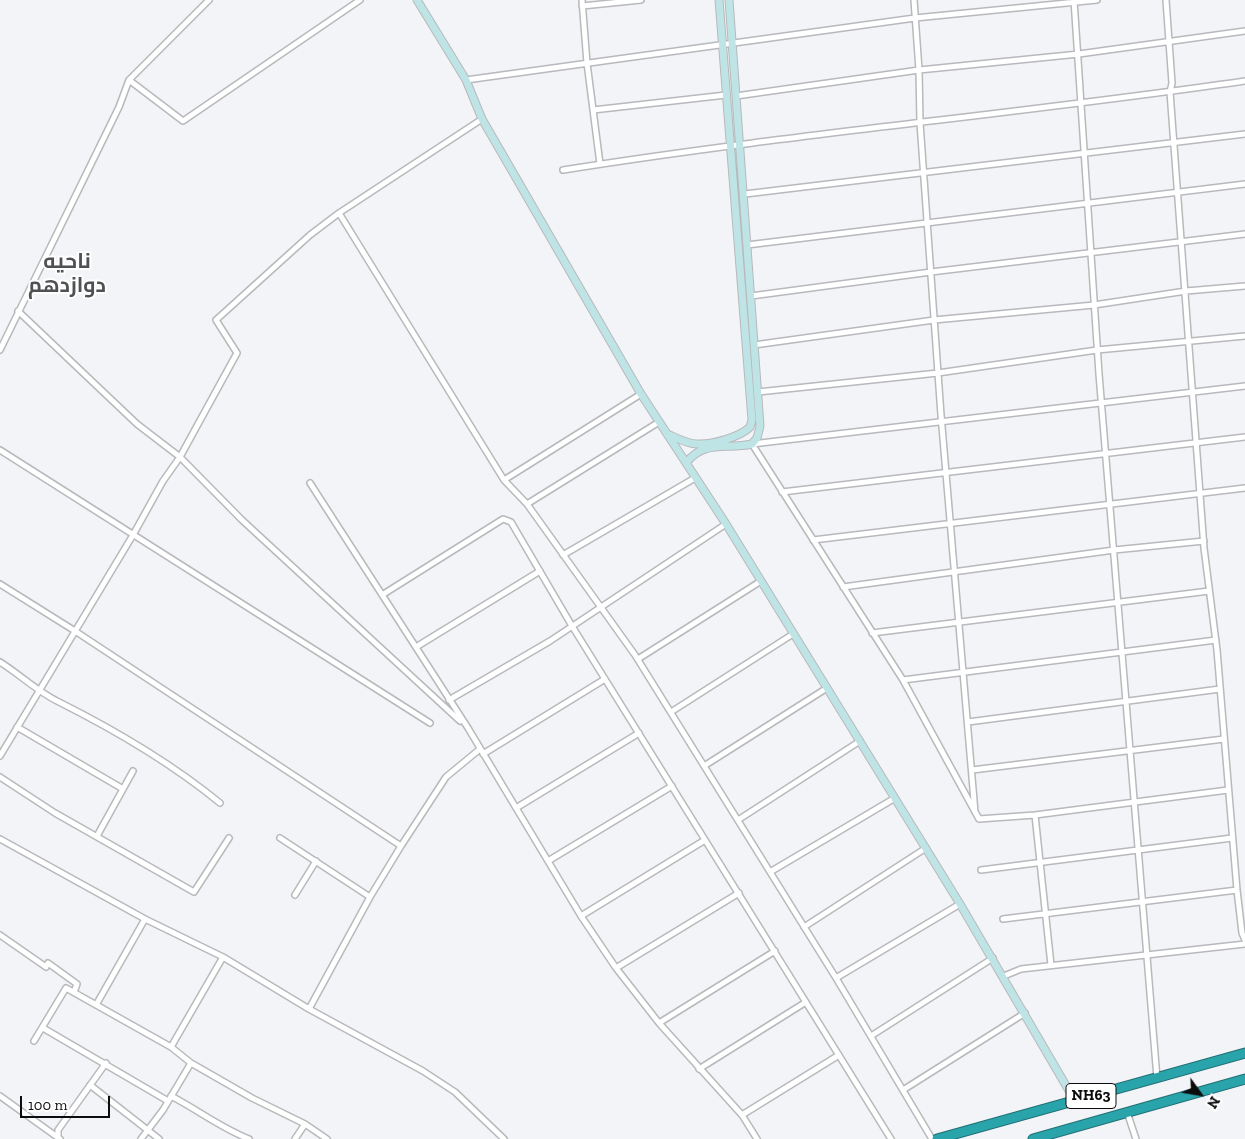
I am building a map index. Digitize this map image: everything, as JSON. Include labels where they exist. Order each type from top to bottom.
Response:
[{"type":"highway","name":"NH63","points":[[937,1139],[1245,1053]]},
{"type":"highway","name":"NH63","points":[[1033,1139],[1245,1079]]},
{"type":"street","points":[[0,350],[3,336],[18,311],[119,108],[129,80],[209,0]]},
{"type":"street","points":[[129,80],[183,121],[360,0]]},
{"type":"street","points":[[417,0],[466,80],[482,119],[641,394],[726,524],[926,848],[1004,976],[1075,1100]]},
{"type":"street","points":[[600,164],[587,63],[582,3],[641,0]]},
{"type":"street","points":[[667,434],[692,443],[705,444],[741,434],[751,424],[719,0]]},
{"type":"street","points":[[729,0],[745,194],[750,296],[758,392],[759,432],[752,444]]},
{"type":"street","points":[[914,0],[919,70],[920,123],[934,320],[975,814]]},
{"type":"street","points":[[466,80],[722,43],[915,18],[1097,0]]},
{"type":"street","points":[[1004,976],[1021,969],[1245,942],[1242,933],[1237,890],[1216,640],[1204,541],[1170,92],[1170,43],[1166,0]]},
{"type":"street","points":[[1074,2],[1101,402],[1157,1078]]},
{"type":"street","points":[[736,96],[919,70],[1079,54],[1170,43],[1245,31]]},
{"type":"street","points":[[562,170],[1080,104],[1245,80]]},
{"type":"street","points":[[593,110],[726,95]]},
{"type":"street","points":[[0,756],[164,480],[180,457],[237,353],[216,320],[310,235],[339,213],[482,119]]},
{"type":"street","points":[[745,194],[1245,134]]},
{"type":"street","points":[[747,245],[1245,184]]},
{"type":"street","points":[[339,213],[504,480],[527,504],[638,659],[836,978],[932,1139]]},
{"type":"street","points":[[750,296],[1245,234]]},
{"type":"street","points":[[754,345],[934,320],[1094,305],[1186,291],[1245,286]]},
{"type":"street","points":[[18,311],[137,424],[180,457],[242,520],[468,728]]},
{"type":"street","points":[[758,392],[938,373],[1097,350],[1245,336]]},
{"type":"street","points":[[686,463],[696,452],[706,448],[942,423],[1101,402],[1245,386]]},
{"type":"street","points":[[504,480],[641,394]]},
{"type":"street","points":[[527,504],[659,422]]},
{"type":"street","points":[[782,492],[1245,437]]},
{"type":"street","points":[[752,444],[902,680],[975,814],[982,820],[1228,790]]},
{"type":"street","points":[[0,450],[430,723]]},
{"type":"street","points":[[563,555],[695,478]]},
{"type":"street","points":[[310,483],[468,728],[581,916],[616,968],[659,1023],[742,1115],[758,1139]]},
{"type":"street","points":[[813,540],[1245,488]]},
{"type":"street","points":[[382,595],[503,519],[511,522],[572,626],[891,1139]]},
{"type":"street","points":[[449,700],[601,608],[726,524]]},
{"type":"street","points":[[843,587],[1114,550],[1204,541]]},
{"type":"street","points":[[416,647],[540,571]]},
{"type":"street","points":[[638,659],[761,581]]},
{"type":"street","points":[[0,584],[75,631],[401,846]]},
{"type":"street","points":[[872,633],[1209,591]]},
{"type":"street","points":[[671,712],[793,634]]},
{"type":"street","points":[[902,680],[1216,640]]},
{"type":"street","points":[[0,662],[58,701],[131,740],[186,775],[220,803]]},
{"type":"street","points":[[309,1009],[370,897],[446,778],[482,751],[605,679]]},
{"type":"street","points":[[704,766],[827,688]]},
{"type":"street","points":[[968,722],[1220,689]]},
{"type":"street","points":[[16,727],[123,789]]},
{"type":"street","points":[[516,808],[638,733]]},
{"type":"street","points":[[972,770],[1224,739]]},
{"type":"street","points":[[738,820],[860,741]]},
{"type":"street","points":[[97,836],[133,772]]},
{"type":"street","points":[[0,777],[55,813],[194,892],[229,838]]},
{"type":"street","points":[[548,861],[672,786]]},
{"type":"street","points":[[770,872],[895,798]]},
{"type":"street","points":[[1035,815],[1051,965]]},
{"type":"street","points":[[280,838],[370,897]]},
{"type":"street","points":[[981,870],[1232,838]]},
{"type":"street","points":[[0,839],[146,919],[223,957],[309,1009],[423,1071],[455,1092],[504,1139]]},
{"type":"street","points":[[581,916],[705,840]]},
{"type":"street","points":[[804,927],[926,848]]},
{"type":"street","points":[[294,895],[316,861]]},
{"type":"street","points":[[1003,918],[1237,890]]},
{"type":"street","points":[[616,968],[739,893]]},
{"type":"street","points":[[836,978],[960,904]]},
{"type":"street","points":[[96,1005],[146,919]]},
{"type":"street","points":[[0,935],[46,967],[48,963],[78,984],[74,992]]},
{"type":"street","points":[[659,1023],[775,951]]},
{"type":"street","points":[[171,1047],[223,957]]},
{"type":"street","points":[[871,1036],[993,958]]},
{"type":"street","points":[[34,1042],[66,988],[171,1047],[192,1063],[252,1098],[305,1124],[327,1139]]},
{"type":"street","points":[[699,1069],[806,1002]]},
{"type":"street","points":[[903,1090],[1025,1013]]},
{"type":"street","points":[[43,1028],[170,1098],[195,1108],[224,1129],[249,1139]]},
{"type":"street","points":[[742,1115],[839,1056]]},
{"type":"street","points":[[59,1138],[58,1130],[106,1063]]},
{"type":"street","points":[[141,1139],[192,1063]]},
{"type":"street","points":[[90,1085],[159,1139]]},
{"type":"street","points":[[0,1096],[59,1138]]},
{"type":"street","points":[[1127,1111],[1136,1139]]},
{"type":"street","points":[[296,1139],[305,1124]]},
{"type":"district","name":"ناحیه دوازدهم","points":[[67,274]]}]
